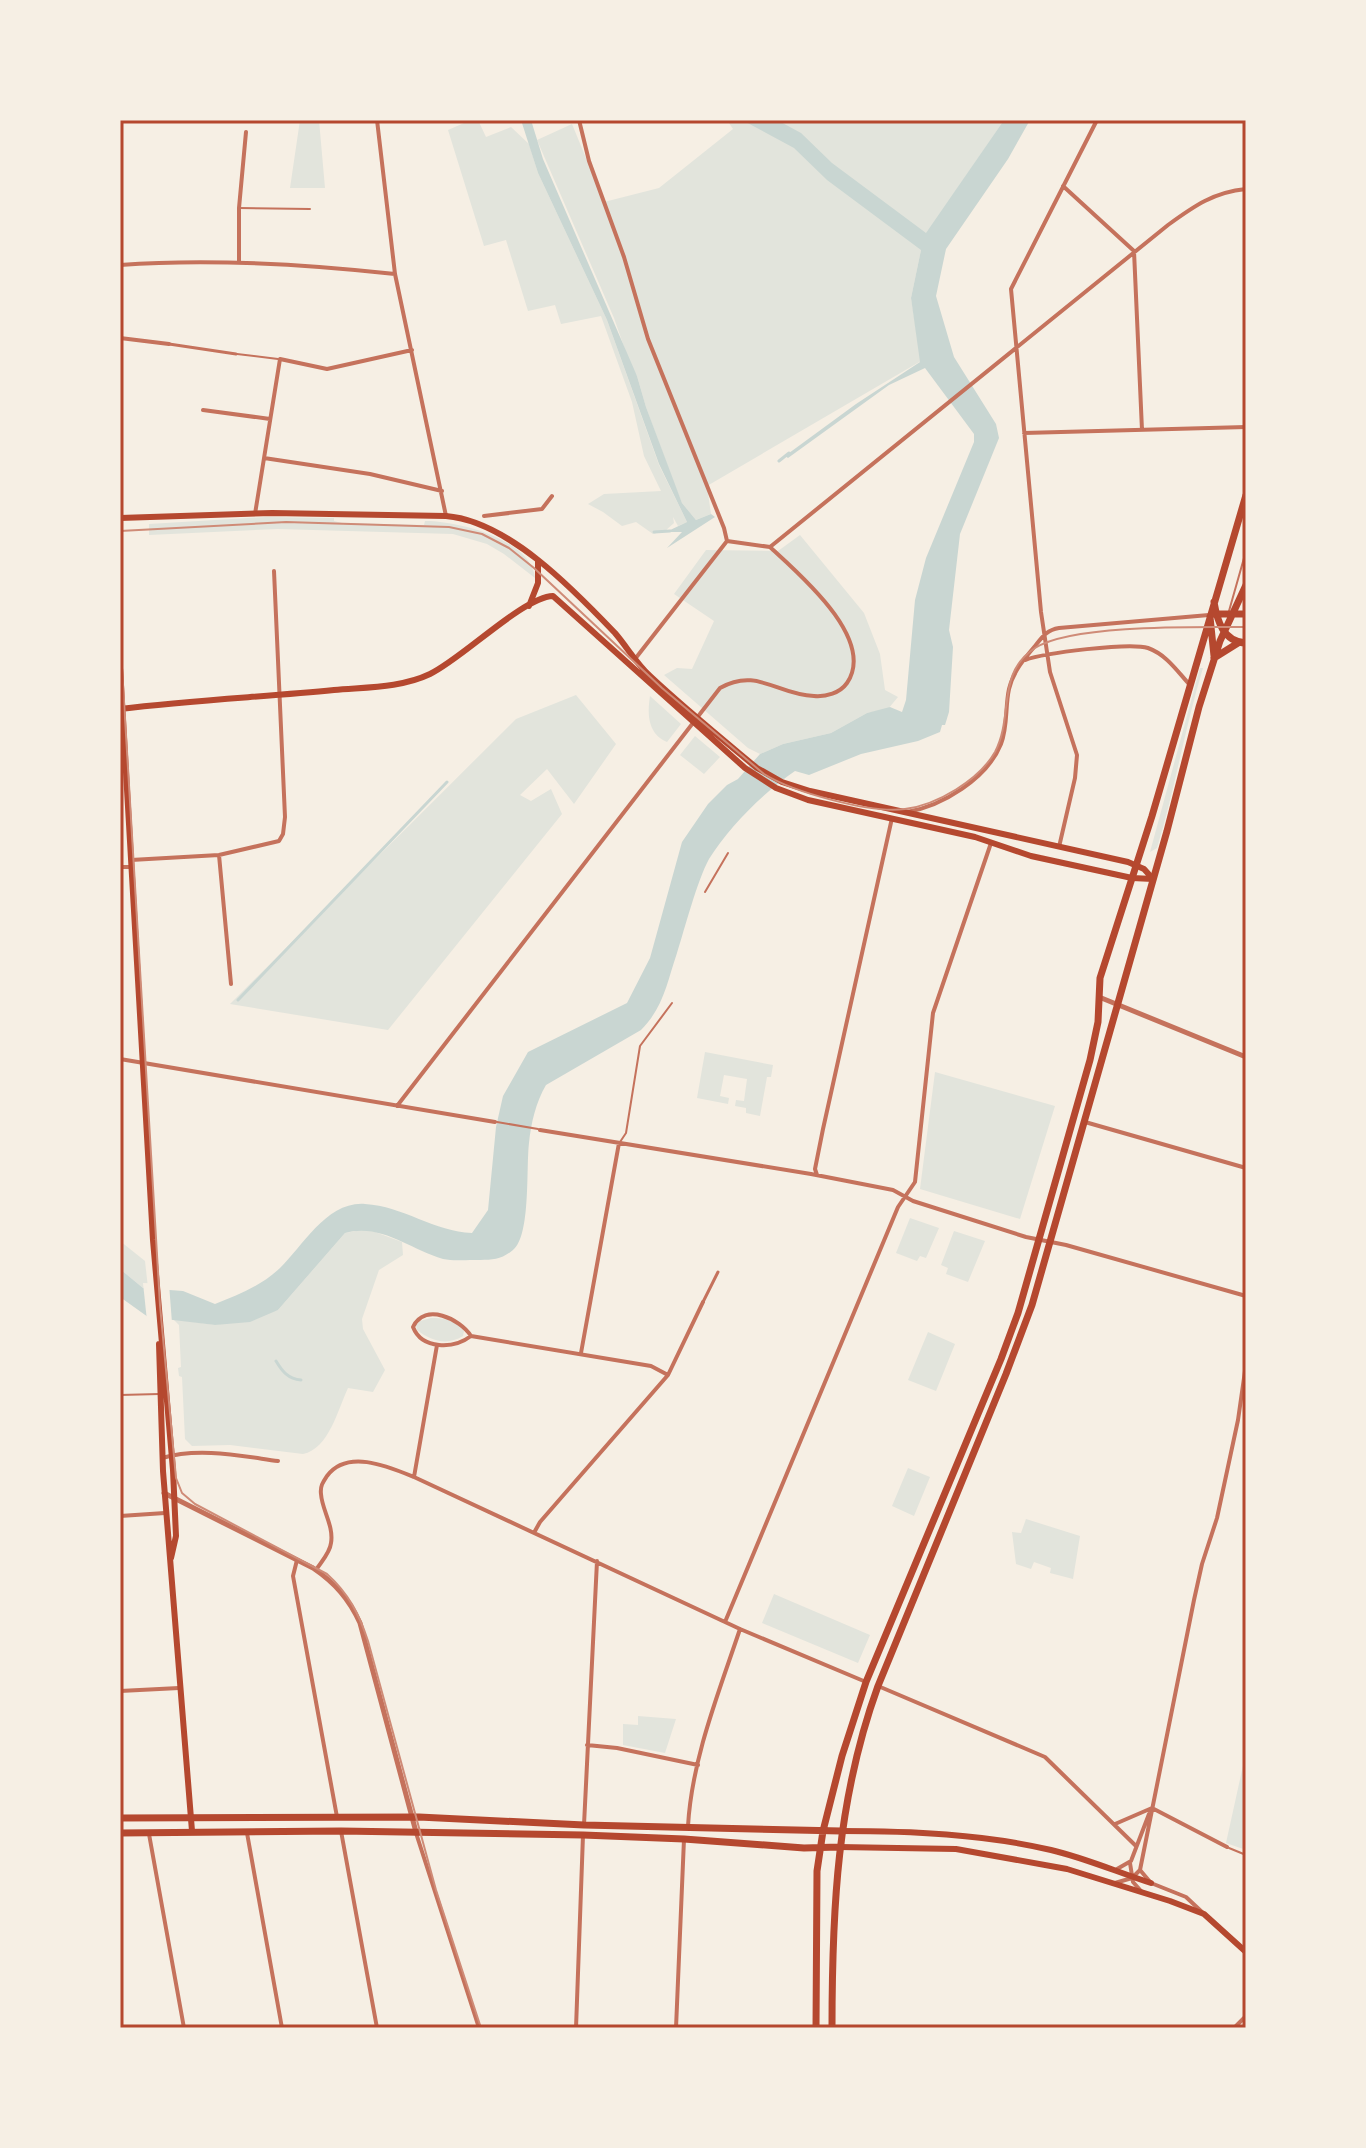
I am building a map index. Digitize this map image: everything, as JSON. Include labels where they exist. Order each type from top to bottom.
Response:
[{"type":"main road","points":[[1214,658],[1213,599],[1246,495]]},
{"type":"main road","points":[[120,518],[255,514],[446,516],[465,519],[490,530],[538,561],[613,631],[650,676],[695,719]]},
{"type":"main road","points":[[529,606],[538,583],[538,561]]},
{"type":"main road","points":[[120,580],[120,629]]},
{"type":"main road","points":[[832,2028],[839,1847],[861,1738],[878,1686],[1032,1305],[1214,658],[1246,585]]},
{"type":"main road","points":[[122,709],[279,696],[384,685],[419,678],[443,667],[546,596],[558,599],[624,660],[776,788],[808,800],[892,818],[1016,852],[1132,878],[1153,879]]},
{"type":"main road","points":[[1213,614],[1246,614]]},
{"type":"main road","points":[[1213,614],[1224,632],[1242,643]]},
{"type":"main road","points":[[816,2028],[817,1871],[823,1831],[842,1756],[866,1682],[1001,1359],[1039,1240],[1090,1060],[1098,1022],[1098,997],[1104,963],[1137,865],[1201,643],[1213,614]]},
{"type":"main road","points":[[1201,643],[1207,639],[1213,642]]},
{"type":"main road","points":[[1214,658],[1242,643]]},
{"type":"main road","points":[[120,668],[159,1329],[164,1493],[192,1831]]},
{"type":"main road","points":[[747,765],[810,791],[1137,865],[1153,879]]},
{"type":"main road","points":[[159,1329],[173,1455],[176,1536],[171,1558]]},
{"type":"main road","points":[[166,1513],[175,1512]]},
{"type":"main road","points":[[120,1818],[412,1817],[584,1825],[917,1833],[991,1839],[1050,1850],[1151,1883]]},
{"type":"main road","points":[[120,1833],[341,1831],[583,1835],[820,1848],[899,1847],[976,1851],[1052,1865],[1204,1914],[1246,1952]]},
{"type":"street","points":[[377,120],[395,274],[446,516]]},
{"type":"street","points":[[579,120],[589,161],[624,257],[648,339],[727,541]]},
{"type":"street","points":[[1059,847],[1075,778],[1077,755],[1047,655],[1016,348],[1013,284],[1097,120]]},
{"type":"street","points":[[239,262],[239,208],[246,132]]},
{"type":"street","points":[[1063,186],[1134,251],[1142,430]]},
{"type":"street","points":[[770,547],[1134,251],[1200,202],[1224,191],[1246,189]]},
{"type":"street","points":[[120,265],[239,262],[395,274]]},
{"type":"street","points":[[120,338],[236,354]]},
{"type":"street","points":[[255,514],[280,359],[327,369],[412,350]]},
{"type":"street","points":[[203,410],[270,419]]},
{"type":"street","points":[[1024,433],[1246,427]]},
{"type":"street","points":[[264,458],[370,474],[442,491]]},
{"type":"street","points":[[484,516],[542,509],[552,496]]},
{"type":"street","points":[[397,1106],[720,688],[740,679],[751,679],[816,697],[833,694],[845,687],[854,661],[850,644],[836,616],[819,593],[770,547],[727,541]]},
{"type":"street","points":[[624,660],[630,662],[635,659],[727,541]]},
{"type":"street","points":[[120,867],[132,863],[219,855],[279,841],[283,834],[285,817],[274,571]]},
{"type":"street","points":[[905,812],[920,809],[945,797],[972,780],[990,763],[1004,734],[1012,681],[1023,661],[1045,634],[1059,628],[1213,614]]},
{"type":"street","points":[[1023,661],[1047,655],[1145,647],[1165,657],[1190,685]]},
{"type":"street","points":[[817,1175],[815,1169],[823,1129],[892,818]]},
{"type":"street","points":[[725,1622],[898,1207],[915,1182],[933,1013],[991,843]]},
{"type":"street","points":[[219,855],[231,984]]},
{"type":"street","points":[[1098,997],[1246,1057]]},
{"type":"street","points":[[120,1059],[496,1122]]},
{"type":"street","points":[[1085,1122],[1246,1168]]},
{"type":"street","points":[[539,1130],[893,1190],[906,1197],[1039,1240],[1246,1296]]},
{"type":"street","points":[[581,1353],[619,1143]]},
{"type":"street","points":[[535,1531],[668,1375],[718,1272]]},
{"type":"street","points":[[471,1336],[464,1326],[452,1318],[434,1315],[418,1319],[413,1327],[415,1333],[437,1345],[454,1345],[471,1336],[651,1366],[668,1375]]},
{"type":"street","points":[[414,1477],[437,1345]]},
{"type":"street","points":[[1104,1882],[1116,1883],[1140,1870],[1199,1576],[1213,1535],[1231,1458],[1246,1364]]},
{"type":"street","points":[[162,1458],[210,1453],[278,1461]]},
{"type":"street","points":[[316,1570],[331,1545],[320,1489],[329,1473],[352,1460],[414,1477],[740,1629],[866,1682]]},
{"type":"street","points":[[164,1493],[316,1570],[342,1592],[360,1623],[416,1833],[479,2028]]},
{"type":"street","points":[[120,1516],[166,1513]]},
{"type":"street","points":[[297,1560],[293,1576],[337,1817]]},
{"type":"street","points":[[584,1825],[597,1561]]},
{"type":"street","points":[[688,1828],[698,1765],[740,1629]]},
{"type":"street","points":[[878,1686],[1045,1757],[1136,1846]]},
{"type":"street","points":[[120,1691],[179,1688]]},
{"type":"street","points":[[587,1745],[698,1765]]},
{"type":"street","points":[[1115,1824],[1152,1808]]},
{"type":"street","points":[[1151,1895],[1137,1886],[1132,1877],[1131,1861],[1152,1808]]},
{"type":"street","points":[[1152,1808],[1227,1847]]},
{"type":"street","points":[[247,1831],[282,2028]]},
{"type":"street","points":[[341,1831],[377,2028]]},
{"type":"street","points":[[149,1832],[184,2028]]},
{"type":"street","points":[[576,2028],[583,1835]]},
{"type":"street","points":[[676,2028],[684,1839]]},
{"type":"street","points":[[1111,1869],[1124,1867],[1131,1861]]},
{"type":"street","points":[[1140,1870],[1151,1883],[1186,1897],[1204,1914]]},
{"type":"street","points":[[1234,2028],[1246,2016]]},
{"type":"lane","points":[[239,208],[310,209]]},
{"type":"lane","points":[[236,354],[280,359]]},
{"type":"lane","points":[[1231,614],[1246,551]]},
{"type":"lane","points":[[705,892],[728,853]]},
{"type":"lane","points":[[619,1143],[626,1133],[640,1046],[672,1003]]},
{"type":"lane","points":[[496,1122],[539,1130]]},
{"type":"lane","points":[[120,1395],[168,1393]]},
{"type":"lane","points":[[1227,1847],[1246,1855]]},
{"type":"shaded area","points":[[300,120],[319,120],[325,188],[290,188]]},
{"type":"shaded area","points":[[478,120],[486,137],[511,127],[529,144],[538,173],[607,320],[659,465],[687,522],[678,526],[673,517],[674,523],[665,531],[653,534],[636,522],[622,526],[588,504],[604,494],[661,491],[644,456],[632,402],[601,316],[561,324],[555,305],[528,311],[506,240],[484,246],[448,130]]},
{"type":"shaded area","points":[[521,120],[531,120],[543,159],[637,376],[682,503],[696,520],[711,514],[715,517],[667,548],[682,532],[666,532],[687,522],[659,464],[607,320],[538,173]]},
{"type":"shaded area","points":[[727,120],[1004,120],[927,233],[921,250],[911,298],[921,361],[707,486],[711,514],[696,520],[682,503],[614,318],[537,140],[572,124],[604,202],[659,188],[733,129]]},
{"type":"shaded area","points":[[742,120],[777,120],[801,133],[832,163],[926,233],[1004,120],[1030,120],[1008,159],[946,249],[936,296],[954,357],[996,424],[999,438],[960,534],[949,630],[953,647],[949,712],[945,725],[942,725],[940,732],[918,741],[861,754],[809,775],[795,771],[759,800],[727,835],[705,868],[664,994],[649,1021],[641,1030],[546,1085],[542,1092],[530,1135],[523,1231],[519,1242],[508,1254],[490,1260],[447,1260],[383,1234],[371,1231],[345,1233],[278,1310],[250,1322],[215,1325],[148,1317],[120,1297],[120,1269],[143,1288],[183,1291],[215,1304],[265,1280],[327,1217],[351,1205],[393,1209],[458,1232],[472,1233],[488,1210],[496,1127],[503,1096],[528,1052],[627,1003],[650,958],[682,842],[708,804],[727,785],[738,779],[760,754],[783,744],[831,733],[867,713],[890,707],[902,712],[906,700],[915,600],[926,558],[974,442],[974,434],[925,368],[889,385],[788,458],[785,456],[920,362],[911,298],[921,250],[827,180],[794,148]]},
{"type":"shaded area","points":[[266,517],[334,518],[334,521],[342,523],[424,525],[425,521],[456,524],[507,543],[530,564],[535,578],[487,544],[453,534],[278,529],[149,535],[149,524]]},
{"type":"shaded area","points":[[800,535],[864,613],[880,654],[885,690],[898,697],[888,709],[867,713],[831,733],[783,744],[760,754],[748,748],[664,675],[677,668],[692,669],[714,621],[674,594],[706,550],[778,551]]},
{"type":"shaded area","points":[[1200,668],[1203,668],[1163,826],[1157,848],[1150,852]]},
{"type":"shaded area","points":[[576,695],[616,744],[574,804],[547,769],[520,795],[531,801],[551,789],[562,814],[388,1030],[230,1004],[516,719]]},
{"type":"shaded area","points":[[650,696],[681,724],[667,742],[652,729]]},
{"type":"shaded area","points":[[695,736],[720,757],[704,774],[680,755]]},
{"type":"shaded area","points":[[705,1052],[773,1065],[771,1077],[767,1077],[760,1116],[746,1113],[746,1108],[735,1106],[736,1100],[744,1101],[747,1079],[724,1075],[720,1096],[729,1098],[728,1104],[697,1098]]},
{"type":"shaded area","points":[[935,1072],[1055,1106],[1020,1219],[920,1189]]},
{"type":"shaded area","points":[[910,1218],[939,1228],[926,1258],[920,1256],[917,1261],[896,1253]]},
{"type":"shaded area","points":[[367,1229],[402,1242],[403,1255],[379,1270],[362,1319],[363,1329],[385,1370],[373,1392],[348,1388],[320,1445],[303,1454],[230,1445],[192,1446],[185,1439],[182,1377],[178,1368],[181,1367],[179,1325],[173,1319],[215,1325],[278,1310],[345,1233]]},
{"type":"shaded area","points":[[954,1231],[985,1241],[968,1282],[946,1274],[948,1268],[941,1265]]},
{"type":"shaded area","points":[[120,1241],[145,1261],[148,1288],[143,1288],[120,1269]]},
{"type":"shaded area","points":[[431,1318],[453,1322],[464,1331],[463,1336],[451,1341],[439,1341],[417,1330],[416,1325],[420,1321]]},
{"type":"shaded area","points":[[928,1332],[955,1344],[936,1391],[908,1380]]},
{"type":"shaded area","points":[[908,1468],[930,1477],[914,1516],[892,1506]]},
{"type":"shaded area","points":[[1026,1519],[1080,1536],[1073,1579],[1050,1573],[1051,1568],[1034,1562],[1031,1569],[1016,1564],[1012,1532],[1021,1533]]},
{"type":"shaded area","points":[[774,1594],[870,1635],[858,1663],[762,1623]]},
{"type":"shaded area","points":[[638,1716],[676,1719],[665,1753],[623,1745],[623,1724],[638,1725]]},
{"type":"shaded area","points":[[1246,1752],[1246,1850],[1226,1843]]},
{"type":"pier","points":[[143,1283],[169,1284],[172,1323],[147,1321]]},
{"type":"waterway","points":[[779,461],[789,453]]},
{"type":"waterway","points":[[654,532],[670,531]]},
{"type":"waterway","points":[[238,1000],[447,782]]},
{"type":"waterway","points":[[276,1361],[286,1374],[301,1380]]},
{"type":"tram line","points":[[120,531],[286,522],[449,527],[482,534],[509,548],[534,568],[662,688],[764,774],[812,794],[853,805],[890,810],[917,807],[943,797],[968,781],[988,762],[1001,738],[1010,682],[1023,658],[1035,648],[1053,640],[1106,631],[1246,627]]},
{"type":"tram line","points":[[120,634],[160,1305],[176,1478],[182,1493],[195,1504],[327,1574],[352,1605],[368,1641],[436,1890],[481,2028]]}]
